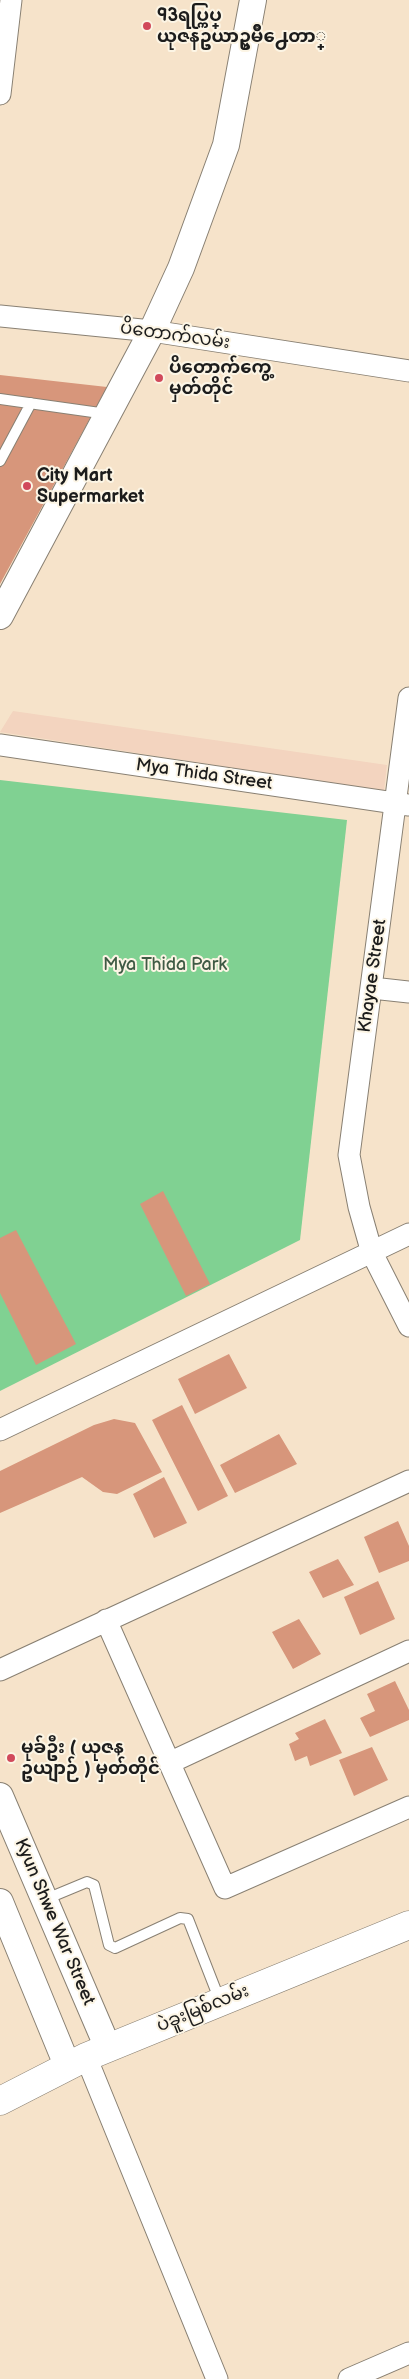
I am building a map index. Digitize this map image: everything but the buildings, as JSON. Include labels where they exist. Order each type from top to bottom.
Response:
[{"type":"main road","name":"ပဲခူးမြစ်လမ်း","points":[[0,2101],[87,2056],[409,1925]]},
{"type":"street","points":[[0,94],[12,0]]},
{"type":"street","points":[[0,616],[152,331],[181,268],[226,145],[252,0]]},
{"type":"street","name":"ပိတောက်လမ်း","points":[[0,316],[152,331],[409,371]]},
{"type":"street","name":"Khayae Street","points":[[409,698],[402,804],[372,988],[349,1155],[359,1207],[372,1253],[409,1326]]},
{"type":"street","name":"Mya Thida Street","points":[[0,745],[402,804]]},
{"type":"street","points":[[372,988],[409,992]]},
{"type":"street","points":[[0,1430],[409,1234]]},
{"type":"street","points":[[0,1670],[409,1481]]},
{"type":"street","points":[[106,1620],[225,1888],[409,1808]]},
{"type":"street","points":[[169,1763],[409,1651]]},
{"type":"street","name":"Kyun Shwe War Street","points":[[0,1796],[44,1899],[87,2056]]},
{"type":"street","points":[[0,1902],[87,2056],[217,2379]]},
{"type":"street","points":[[349,2379],[384,2372],[409,2353]]},
{"type":"lane","points":[[0,399],[108,414]]},
{"type":"lane","points":[[0,461],[31,403]]},
{"type":"lane","points":[[44,1899],[87,1882],[94,1885],[109,1944],[115,1948],[180,1918],[188,1919],[220,2002]]},
{"type":"shaded area","points":[[13,711],[387,765],[384,791],[0,732]]},
{"type":"green space","name":"Mya Thida Park","points":[[0,780],[347,820],[300,1240],[0,1391]]},
{"type":"place","name":"93ရပ္ကြပ္ ယုဇနဥယာဥ္ၿမိဳ႕ေတာ္","points":[[147,26]]},
{"type":"place","name":"ပိတောက်ကွေ့ မှတ်တိုင်","points":[[159,378]]},
{"type":"place","name":"City Mart Supermarket","points":[[27,486]]},
{"type":"place","name":"မုခ်ဦး ( ယုဇန ဥယျာဉ် ) မှတ်တိုင်","points":[[11,1758]]}]
